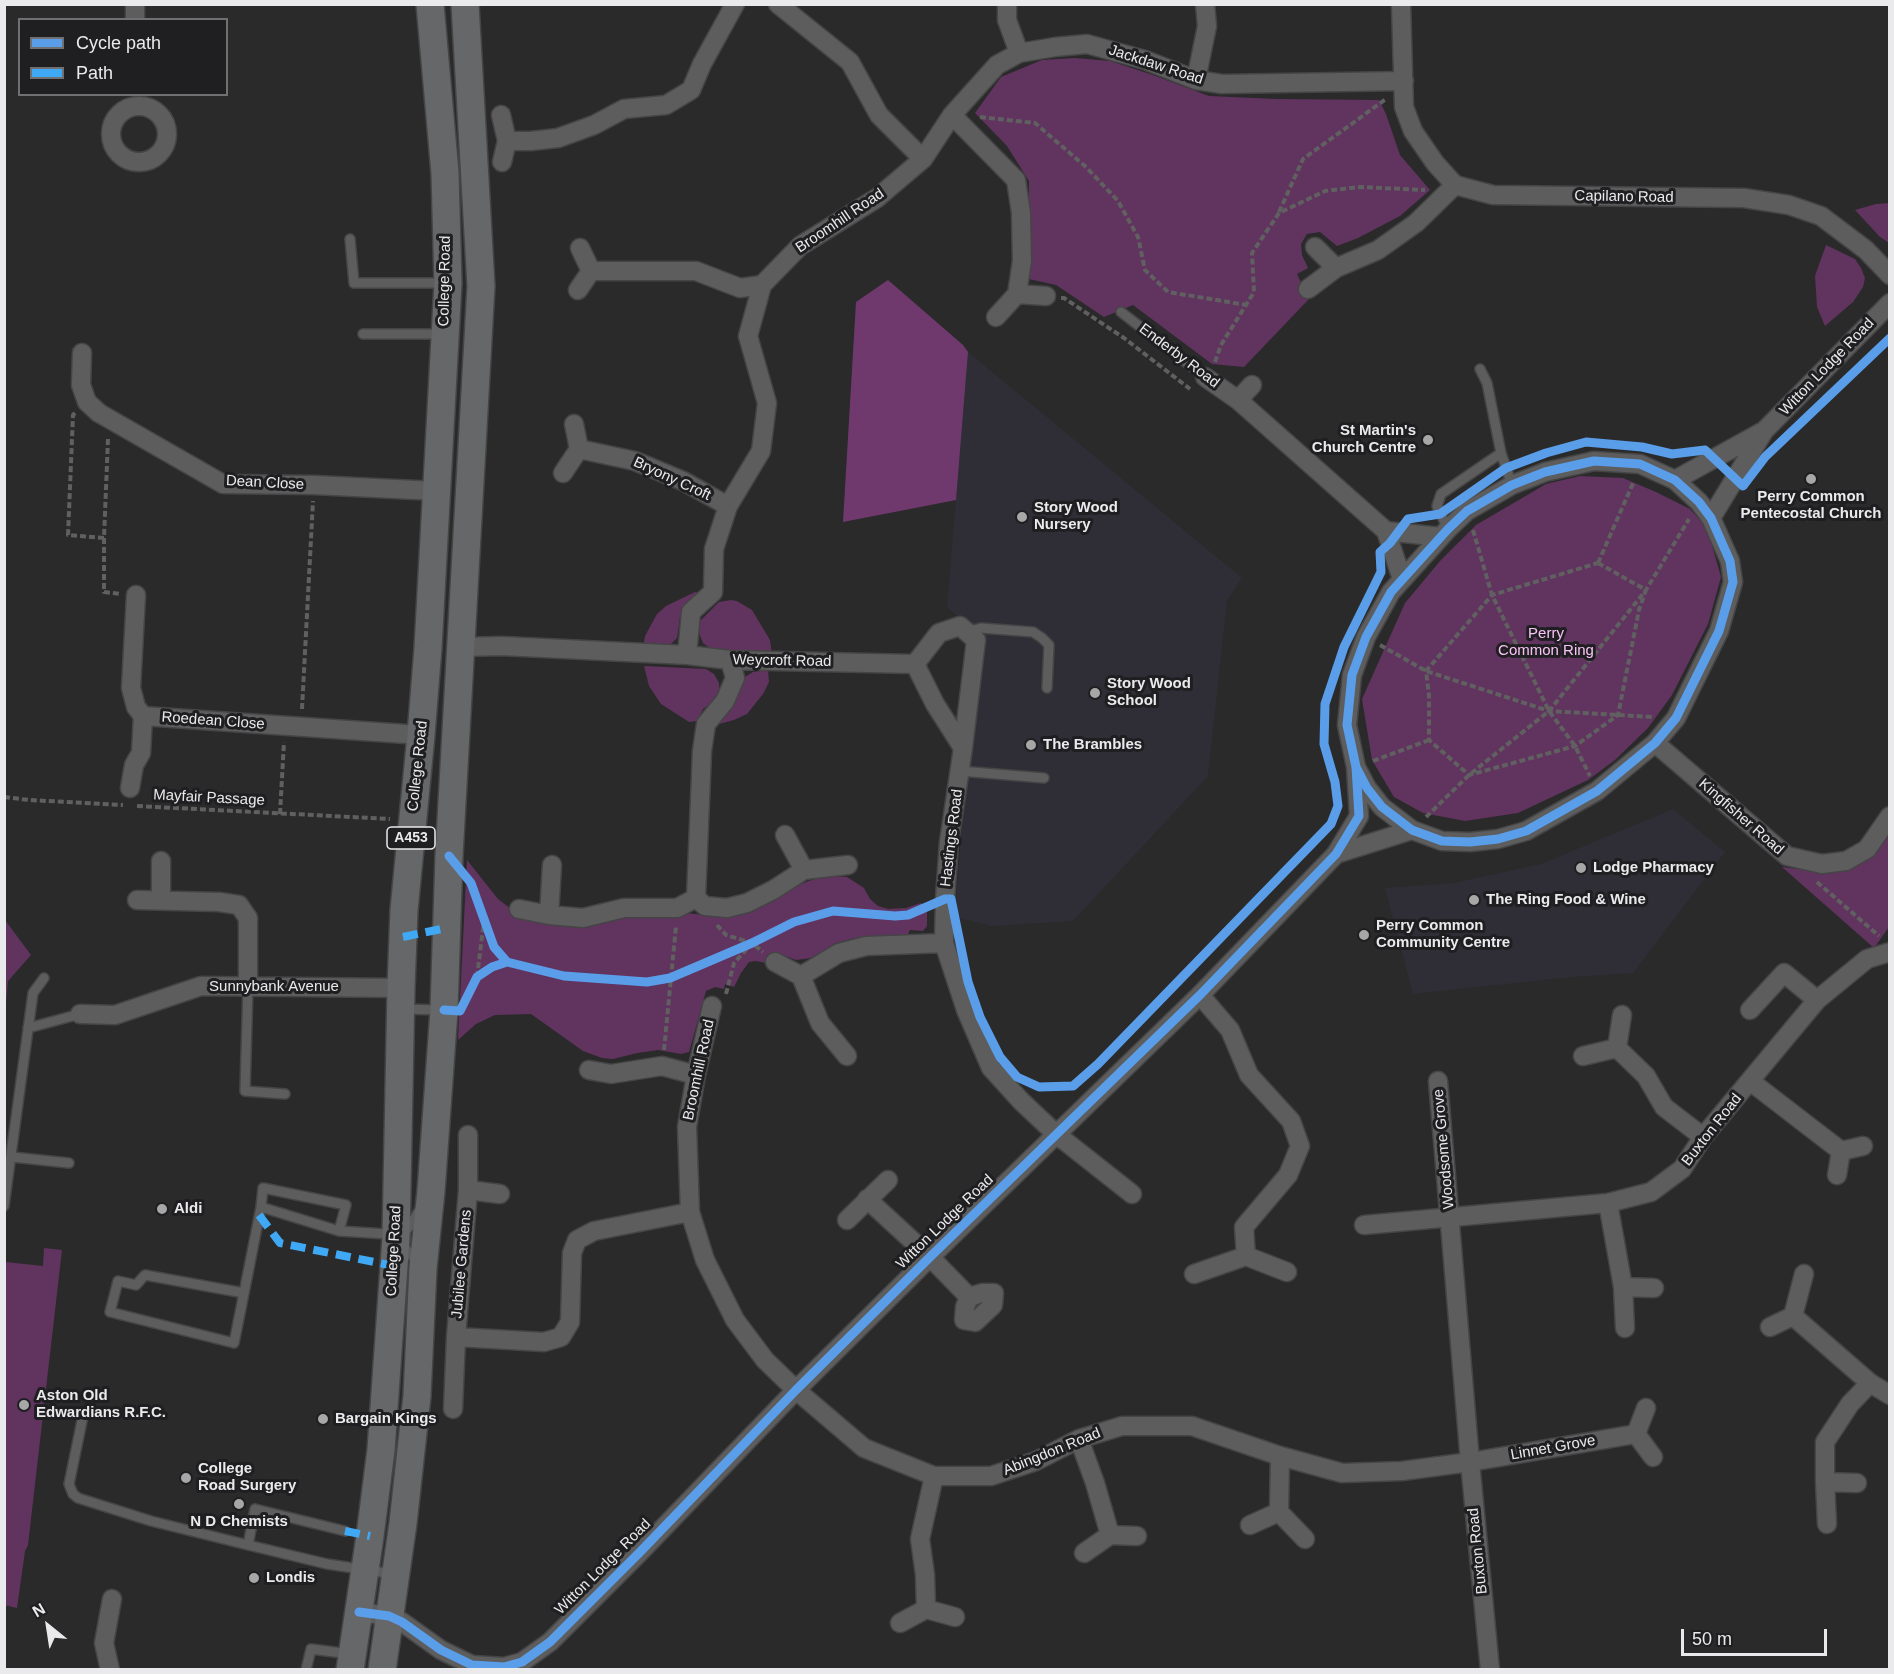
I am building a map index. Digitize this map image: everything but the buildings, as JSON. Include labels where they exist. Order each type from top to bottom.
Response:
[{"type":"main road","name":"College Road","points":[[382,1670],[396,1575],[417,1396],[423,1268],[444,1010],[448,856],[444,647],[436,491],[448,282],[445,173],[430,4]]},
{"type":"main road","name":"College Road","points":[[352,1662],[381,1450],[396,1238],[404,910],[412,820],[422,735],[444,647],[481,286],[465,4]]},
{"type":"street","points":[[507,141],[558,138],[594,125],[624,109],[666,105],[691,90],[702,64],[735,4]]},
{"type":"street","points":[[778,4],[850,62],[879,115],[923,159]]},
{"type":"street","points":[[1007,4],[1007,20],[1019,53]]},
{"type":"street","points":[[1196,80],[1207,26],[1205,4]]},
{"type":"street","points":[[1308,289],[1336,268],[1378,250],[1416,223],[1455,185],[1435,163],[1413,131],[1404,107],[1401,4]]},
{"type":"street","name":"Jackdaw Road","points":[[923,159],[952,115],[997,65],[1019,53],[1055,46],[1088,44],[1145,60],[1196,80],[1222,84],[1404,85]]},
{"type":"street","points":[[501,115],[507,141],[502,162]]},
{"type":"street","points":[[952,115],[1016,180],[1021,213],[1022,261],[1017,294],[996,316]]},
{"type":"street","name":"Broomhill Road","points":[[687,655],[691,612],[713,592],[714,549],[728,506],[761,451],[767,403],[748,336],[762,285],[800,246],[877,198],[923,159]]},
{"type":"street","name":"Capilano Road","points":[[1455,185],[1493,195],[1744,198],[1789,205],[1821,216],[1866,250],[1890,275]]},
{"type":"street","points":[[1315,247],[1336,268]]},
{"type":"street","points":[[580,248],[591,272]]},
{"type":"street","points":[[591,272],[696,272],[740,288],[762,285]]},
{"type":"street","points":[[578,290],[591,272]]},
{"type":"street","points":[[1017,294],[1047,296]]},
{"type":"street","name":"Witton Lodge Road","points":[[1711,518],[1764,431],[1890,303]]},
{"type":"street","points":[[82,353],[81,385],[87,402]]},
{"type":"street","name":"Enderby Road","points":[[1205,377],[1238,400],[1386,531]]},
{"type":"street","points":[[1238,400],[1252,385]]},
{"type":"street","name":"Dean Close","points":[[87,402],[99,413],[223,484],[314,485],[436,491]]},
{"type":"street","points":[[563,473],[579,449],[574,424]]},
{"type":"street","name":"Witton Lodge Road","points":[[1675,480],[1764,431]]},
{"type":"street","name":"Bryony Croft","points":[[579,449],[635,461],[683,481],[728,506]]},
{"type":"street","name":"Witton Lodge Road","points":[[504,1668],[522,1662],[550,1642],[796,1390],[1200,995],[1336,854],[1359,816],[1356,767],[1347,725],[1352,675],[1366,637],[1391,592],[1467,511],[1512,485],[1545,472],[1594,461],[1640,464],[1675,480],[1699,502],[1711,518],[1730,561],[1733,582],[1719,632],[1676,718],[1655,743],[1597,790],[1526,831],[1498,840],[1442,841],[1412,830],[1382,807],[1367,788],[1356,767]]},
{"type":"street","points":[[1402,579],[1386,531],[1444,533]]},
{"type":"street","name":"Roedean Close","points":[[136,595],[131,688],[136,707],[143,716],[422,735]]},
{"type":"street","points":[[960,626],[976,640],[963,748],[935,704],[915,664],[939,633],[960,626]]},
{"type":"street","name":"Weycroft Road","points":[[444,647],[502,646],[687,655],[730,660],[915,664]]},
{"type":"street","points":[[696,898],[702,751],[706,724],[725,701],[735,678],[730,660]]},
{"type":"street","points":[[127,797],[134,765],[141,753],[143,716]]},
{"type":"street","name":"Kingfisher Road","points":[[1655,743],[1787,856],[1822,864],[1846,861],[1867,849],[1890,816]]},
{"type":"street","name":"Hastings Road","points":[[963,748],[949,842],[944,943],[966,1010],[991,1068],[1056,1134]]},
{"type":"street","name":"Witton Lodge Road","points":[[1336,854],[1412,830]]},
{"type":"street","points":[[785,835],[804,870]]},
{"type":"street","points":[[161,861],[161,899]]},
{"type":"street","points":[[549,915],[552,865]]},
{"type":"street","points":[[696,898],[705,906],[727,908],[747,903],[774,890],[804,870],[848,865]]},
{"type":"street","points":[[519,909],[583,918],[624,908],[677,908],[696,898]]},
{"type":"street","points":[[137,900],[161,899],[239,905],[248,918],[248,986]]},
{"type":"street","points":[[801,976],[839,952],[866,946],[944,943]]},
{"type":"street","name":"Buxton Road","points":[[1364,1225],[1608,1203],[1651,1192],[1682,1169],[1703,1137],[1817,1000],[1885,945]]},
{"type":"street","points":[[776,962],[801,976],[820,1023],[847,1056]]},
{"type":"street","points":[[1750,1010],[1784,973],[1817,1000]]},
{"type":"street","name":"Sunnybank Avenue","points":[[80,1014],[116,1015],[201,986],[248,986],[401,999]]},
{"type":"street","points":[[1200,995],[1230,1030],[1249,1075],[1291,1120],[1300,1146],[1288,1175],[1244,1227],[1246,1256]]},
{"type":"street","name":"Broomhill Road","points":[[712,1006],[687,1127],[690,1212],[705,1260],[735,1320],[765,1360],[796,1390]]},
{"type":"street","points":[[1617,1048],[1622,1015]]},
{"type":"street","points":[[1583,1056],[1617,1048]]},
{"type":"street","points":[[1617,1048],[1646,1076],[1664,1107],[1703,1137]]},
{"type":"street","points":[[589,1070],[610,1074],[662,1066],[696,1075]]},
{"type":"street","name":"Woodsome Grove","points":[[1438,1081],[1449,1218]]},
{"type":"street","points":[[1750,1081],[1841,1151]]},
{"type":"street","points":[[1056,1134],[1132,1194]]},
{"type":"street","name":"Jubilee Gardens","points":[[453,1409],[456,1337],[468,1190],[468,1136]]},
{"type":"street","points":[[1841,1151],[1863,1146]]},
{"type":"street","points":[[1837,1174],[1841,1151]]},
{"type":"street","points":[[847,1220],[888,1180]]},
{"type":"street","name":"Jubilee Gardens","points":[[468,1190],[500,1194]]},
{"type":"street","points":[[867,1199],[930,1257]]},
{"type":"street","points":[[1608,1203],[1623,1287],[1625,1328]]},
{"type":"street","name":"Jubilee Gardens","points":[[456,1337],[544,1342],[561,1337],[570,1322],[572,1253],[577,1240],[594,1231],[690,1212]]},
{"type":"street","name":"Buxton Road","points":[[1449,1218],[1490,1670]]},
{"type":"street","points":[[1194,1274],[1246,1256],[1287,1272]]},
{"type":"street","name":"Witton Lodge Road","points":[[930,1257],[969,1297]]},
{"type":"street","points":[[1770,1327],[1793,1316],[1804,1274]]},
{"type":"street","points":[[1623,1287],[1654,1288]]},
{"type":"street","points":[[1793,1316],[1870,1383],[1890,1395]]},
{"type":"street","points":[[1827,1524],[1824,1482],[1825,1442],[1850,1404],[1870,1383]]},
{"type":"street","name":"Abingdon Road","points":[[796,1390],[864,1448],[933,1476],[991,1476],[1036,1461],[1079,1439],[1122,1426],[1192,1426],[1280,1456],[1342,1473],[1402,1471],[1470,1462]]},
{"type":"street","points":[[1646,1408],[1636,1434],[1653,1457]]},
{"type":"street","name":"Linnet Grove","points":[[1470,1462],[1636,1434]]},
{"type":"street","points":[[1079,1439],[1110,1535]]},
{"type":"street","points":[[1280,1456],[1279,1512],[1305,1539]]},
{"type":"street","points":[[926,1609],[925,1575],[920,1539],[933,1476]]},
{"type":"street","points":[[1824,1482],[1857,1483]]},
{"type":"street","points":[[1250,1525],[1279,1512]]},
{"type":"street","points":[[1084,1553],[1110,1535],[1137,1536]]},
{"type":"street","points":[[110,1670],[105,1643],[112,1599]]},
{"type":"street","points":[[900,1623],[926,1609],[955,1617]]},
{"type":"street","points":[[359,1612],[389,1616],[402,1622],[441,1650],[472,1665],[504,1668]]},
{"type":"lane","points":[[350,239],[354,283],[448,282]]},
{"type":"lane","name":"Enderby Road","points":[[1121,312],[1205,377]]},
{"type":"lane","points":[[363,334],[445,334]]},
{"type":"lane","points":[[1480,369],[1487,383],[1501,453],[1512,485]]},
{"type":"lane","points":[[1444,533],[1437,507],[1441,494],[1501,453]]},
{"type":"lane","points":[[966,632],[981,628],[1033,632],[1042,638],[1049,645],[1047,688]]},
{"type":"lane","points":[[960,771],[1044,778]]},
{"type":"lane","points":[[4,1206],[33,993],[44,978]]},
{"type":"lane","points":[[248,986],[245,1091],[285,1094]]},
{"type":"lane","points":[[401,999],[444,1010]]},
{"type":"lane","points":[[28,1028],[80,1014]]},
{"type":"lane","points":[[12,1157],[69,1163]]},
{"type":"lane","points":[[244,1293],[145,1275],[136,1285],[118,1281],[110,1312],[234,1343],[244,1293],[261,1207],[263,1188],[346,1205],[339,1231]]},
{"type":"lane","points":[[396,1238],[409,1227],[431,1191]]},
{"type":"lane","points":[[261,1207],[339,1231],[387,1234],[396,1238],[423,1268]]},
{"type":"lane","points":[[83,1416],[69,1484],[73,1494],[78,1498],[151,1521],[248,1545],[327,1564],[396,1575]]},
{"type":"lane","points":[[248,1545],[255,1509],[345,1531]]},
{"type":"lane","points":[[306,1670],[311,1649],[352,1662]]},
{"type":"path","points":[[1279,213],[1304,159],[1404,85]]},
{"type":"path","points":[[952,115],[1035,123],[1086,167],[1118,201],[1138,237],[1145,270],[1168,292],[1247,305]]},
{"type":"path","points":[[1047,296],[1065,298],[1124,338],[1193,391],[1205,377]]},
{"type":"path","points":[[87,402],[73,415],[69,535],[104,538]]},
{"type":"path","points":[[109,419],[104,592],[136,595]]},
{"type":"path","points":[[1598,563],[1640,464]]},
{"type":"path","points":[[280,813],[293,727],[314,485]]},
{"type":"path","points":[[1412,830],[1469,775],[1549,711],[1646,590],[1699,502]]},
{"type":"path","points":[[1467,511],[1492,595],[1549,711],[1575,746],[1597,790]]},
{"type":"path","points":[[1469,775],[1429,740],[1429,696],[1426,671],[1492,595],[1598,563],[1646,590]]},
{"type":"path","points":[[1469,775],[1575,746],[1618,715],[1639,610],[1646,590]]},
{"type":"path","points":[[1366,637],[1426,671],[1549,711],[1676,718]]},
{"type":"path","points":[[1356,767],[1429,740]]},
{"type":"path","points":[[4,797],[29,800],[127,797]]},
{"type":"path","points":[[1787,856],[1885,945]]},
{"type":"path","points":[[662,1066],[677,908]]},
{"type":"path","points":[[482,916],[491,938]]},
{"type":"path","points":[[474,981],[482,916]]},
{"type":"path","points":[[731,952],[762,938]]},
{"type":"path","points":[[752,943],[776,962]]},
{"type":"path","points":[[712,1006],[725,998],[734,963],[752,943]]},
{"type":"path","points":[[474,981],[492,967]]},
{"type":"path","points":[[659,980],[681,974]]},
{"type":"shaded area","points":[[888,280],[963,345],[968,352],[956,500],[843,522],[856,302]]},
{"type":"shaded area","name":"Story Wood School","points":[[968,352],[1242,578],[1227,601],[1208,776],[1073,921],[992,926],[955,917],[967,750],[980,636],[947,607]]},
{"type":"shaded area","points":[[1673,809],[1725,852],[1633,973],[1570,977],[1413,994],[1385,888],[1454,883],[1541,864]]},
{"type":"green space","points":[[1075,58],[1110,61],[1209,96],[1379,100],[1400,155],[1430,190],[1400,216],[1358,238],[1337,246],[1320,232],[1307,234],[1301,244],[1302,255],[1308,268],[1297,274],[1309,299],[1244,367],[1212,364],[1133,305],[1104,317],[1056,285],[1029,279],[1029,181],[1007,146],[975,113],[1001,77],[1042,60]]},
{"type":"green space","points":[[1890,203],[1889,243],[1880,237],[1855,210]]},
{"type":"green space","points":[[1826,245],[1855,259],[1865,278],[1863,287],[1853,302],[1825,326],[1817,307],[1815,276]]},
{"type":"green space","name":"Perry Common Ring","points":[[1580,476],[1623,478],[1690,509],[1707,528],[1721,577],[1708,624],[1672,695],[1648,728],[1615,760],[1588,780],[1518,813],[1465,821],[1423,813],[1394,797],[1372,760],[1362,699],[1405,603],[1440,561],[1476,525],[1546,484]]},
{"type":"green space","points":[[695,592],[700,593],[680,617],[677,638],[669,646],[643,648],[645,636],[657,614],[666,606]]},
{"type":"green space","points":[[731,600],[752,610],[770,640],[772,655],[711,649],[703,643],[699,633],[699,622],[719,602]]},
{"type":"green space","points":[[644,666],[706,669],[714,674],[719,683],[719,694],[703,709],[697,721],[689,722],[661,704],[649,686]]},
{"type":"green space","points":[[768,670],[769,682],[763,694],[747,714],[715,725],[734,705],[740,680],[753,672]]},
{"type":"green space","points":[[1889,833],[1889,927],[1874,948],[1782,867],[1843,872],[1870,856]]},
{"type":"green space","points":[[467,860],[498,899],[524,919],[579,928],[624,916],[685,913],[734,916],[752,912],[798,885],[825,875],[847,877],[864,888],[870,899],[878,906],[888,909],[906,908],[921,903],[927,912],[927,926],[923,931],[910,930],[907,936],[868,936],[836,943],[811,958],[796,960],[782,955],[775,956],[770,964],[749,962],[734,987],[725,984],[724,989],[715,987],[706,991],[689,1052],[681,1054],[658,1050],[613,1059],[602,1058],[583,1051],[531,1014],[495,1015],[476,1024],[458,1040]]},
{"type":"green space","points":[[5,920],[31,955],[8,981],[5,1014]]},
{"type":"green space","name":"Aston Old Edwardians R.F.C.","points":[[44,1248],[62,1250],[28,1545],[25,1551],[17,1608],[4,1605],[5,1262],[43,1266]]},
{"type":"marked path","points":[[403,937],[446,928]]},
{"type":"marked path","points":[[259,1215],[280,1243],[394,1266]]},
{"type":"marked path","points":[[345,1531],[370,1536]]},
{"type":"cycle path","points":[[444,1010],[460,1011],[477,977],[492,967],[507,962],[564,976],[647,982],[670,978],[752,943],[794,922],[833,911],[908,915],[945,899],[951,899],[968,982],[980,1017],[1000,1057],[1017,1077],[1039,1087],[1073,1086],[1098,1064],[1331,824],[1338,806],[1335,782],[1324,744],[1325,704],[1344,647],[1381,572],[1380,552],[1390,543],[1408,519],[1440,514],[1506,468],[1546,453],[1586,442],[1642,447],[1672,454],[1705,450],[1743,486],[1765,457],[1890,338]]},
{"type":"cycle path","points":[[359,1612],[389,1616],[402,1622],[441,1650],[472,1665],[504,1667],[522,1662],[550,1642],[796,1390],[1200,995],[1336,854],[1359,816],[1356,767],[1347,725],[1352,675],[1366,637],[1391,592],[1467,511],[1512,485],[1545,472],[1594,461],[1640,464],[1675,480],[1699,502],[1711,518],[1730,561],[1733,582],[1719,631],[1676,718],[1655,743],[1597,791],[1526,831],[1498,839],[1470,842],[1442,841],[1412,830],[1382,807],[1367,788],[1356,767]]},
{"type":"cycle path","points":[[449,856],[471,883],[494,947],[507,962]]},
{"type":"place","name":"St Martin's Church Centre","points":[[1428,440]]},
{"type":"place","name":"Perry Common Pentecostal Church","points":[[1811,479]]},
{"type":"place","name":"Story Wood Nursery","points":[[1022,517]]},
{"type":"place","name":"Story Wood School","points":[[1095,693]]},
{"type":"place","name":"The Brambles","points":[[1031,745]]},
{"type":"place","name":"Lodge Pharmacy","points":[[1581,868]]},
{"type":"place","name":"The Ring Food & Wine","points":[[1474,900]]},
{"type":"place","name":"Perry Common Community Centre","points":[[1364,935]]},
{"type":"place","name":"Aldi","points":[[162,1209]]},
{"type":"place","name":"Aston Old Edwardians R.F.C.","points":[[24,1405]]},
{"type":"place","name":"Bargain Kings","points":[[323,1419]]},
{"type":"place","name":"College Road Surgery","points":[[186,1478]]},
{"type":"place","name":"N D Chemists","points":[[239,1504]]},
{"type":"place","name":"Londis","points":[[254,1578]]}]
